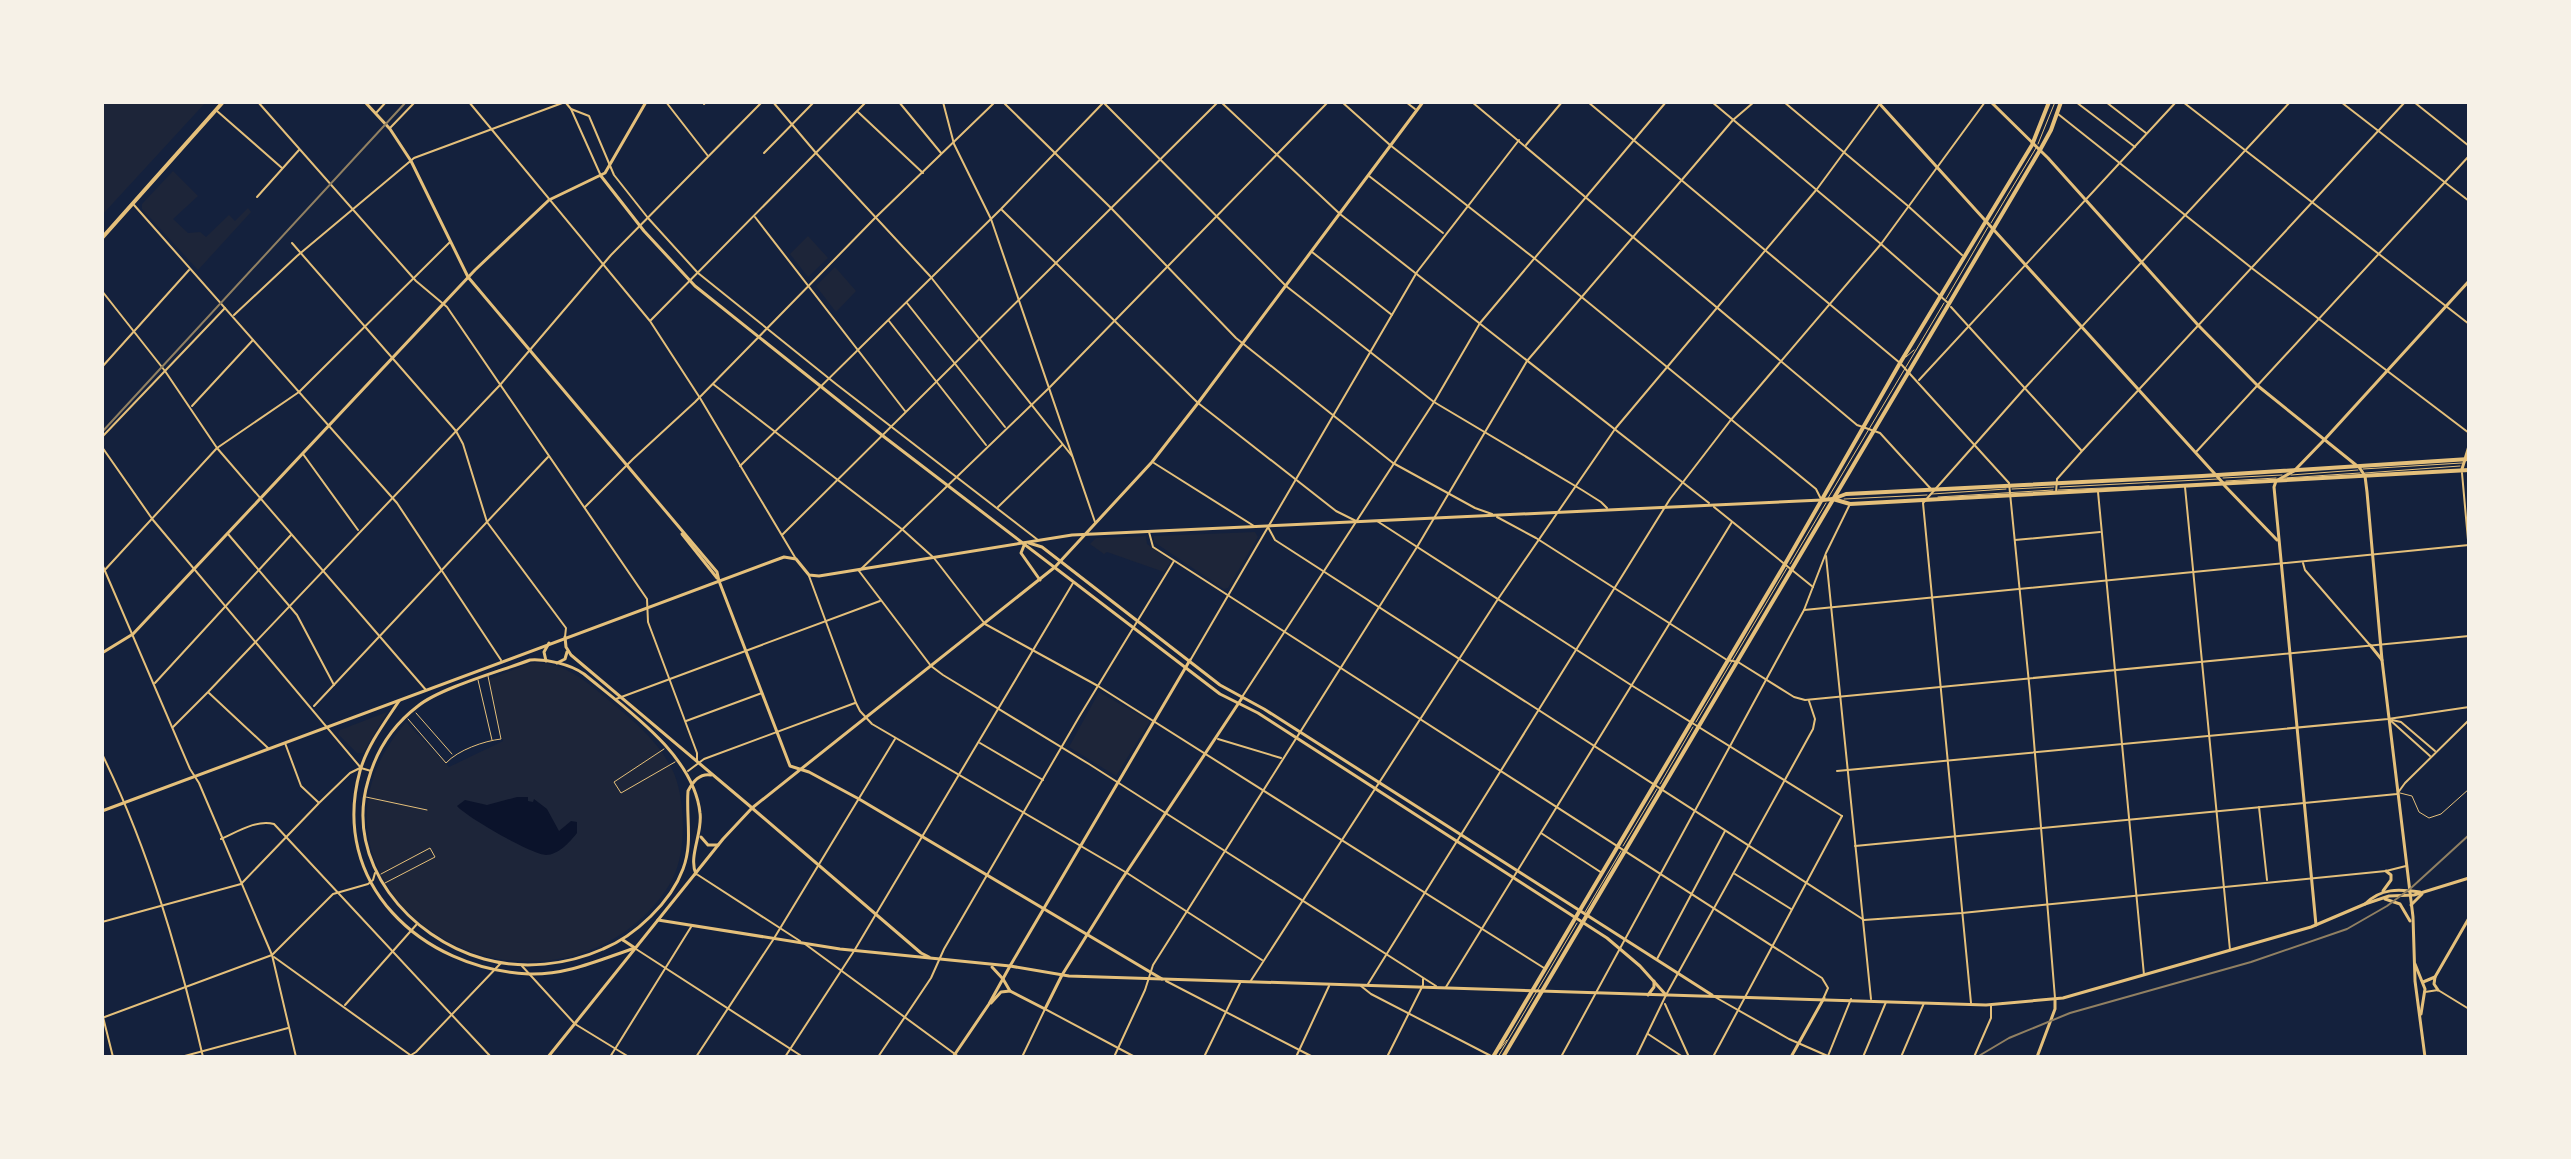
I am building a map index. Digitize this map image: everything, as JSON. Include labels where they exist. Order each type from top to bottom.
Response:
[{"type":"main road","points":[[103,234],[223,102]]},
{"type":"main road","points":[[365,102],[389,128],[411,161],[468,277],[627,464],[719,581],[788,763],[859,799],[1165,980]]},
{"type":"main road","points":[[102,653],[133,634],[468,277],[549,200],[601,176],[610,168],[646,102]]},
{"type":"main road","points":[[548,1057],[752,808],[1041,580],[1152,462],[1423,102]]},
{"type":"main road","points":[[1880,102],[2081,328],[2279,542]]},
{"type":"main road","points":[[1988,102],[2085,199],[2198,325],[2258,386],[2362,471],[2425,1057]]},
{"type":"main road","points":[[1497,1057],[1580,920],[1602,873],[1621,850],[2036,148],[2055,102]]},
{"type":"main road","points":[[1497,1057],[1536,991],[1545,969],[1580,920],[1789,567],[1945,300],[1964,258],[1990,225],[2057,114],[2055,102]]},
{"type":"main road","points":[[601,176],[689,281],[883,436],[1186,668],[1607,938],[1666,995]]},
{"type":"main road","points":[[2316,925],[2274,487],[2325,439],[2469,281]]},
{"type":"main road","points":[[2466,464],[2469,446]]},
{"type":"main road","points":[[1828,500],[1850,504],[1928,495],[2056,489],[2096,481],[2279,480],[2466,464]]},
{"type":"main road","points":[[102,811],[784,557],[796,559],[809,575],[819,576],[1086,534],[1828,500],[1846,494],[1928,495],[2185,487],[2294,471],[2362,471],[2466,464]]},
{"type":"main road","points":[[1095,523],[1106,534]]},
{"type":"main road","points":[[1025,543],[1042,547],[1220,685],[1462,834],[1714,996]]},
{"type":"main road","points":[[1025,543],[1021,553],[1041,580]]},
{"type":"main road","points":[[553,663],[563,661],[567,650],[565,637]]},
{"type":"main road","points":[[546,661],[544,652],[549,643]]},
{"type":"main road","points":[[2370,645],[2382,660]]},
{"type":"main road","points":[[567,650],[921,953],[933,959]]},
{"type":"main road","points":[[696,874],[693,864],[700,834],[699,806],[697,795],[691,786],[686,772],[667,747],[580,670],[546,661],[533,660],[488,676],[413,709],[385,741],[371,771],[364,797],[364,834],[375,870],[395,902],[417,924],[447,943],[485,959],[522,965],[581,957],[623,940],[647,920],[683,870],[689,842],[688,796],[691,786],[701,776],[711,775]]},
{"type":"main road","points":[[956,1056],[1190,660]]},
{"type":"main road","points":[[502,661],[513,667]]},
{"type":"main road","points":[[422,703],[426,690]]},
{"type":"main road","points":[[988,965],[1003,979],[1010,991],[1045,1009],[1062,975],[1242,698]]},
{"type":"main road","points":[[400,699],[361,768],[354,803],[354,828],[357,850],[371,883],[410,930],[448,955],[494,969],[530,974],[583,967],[635,948]]},
{"type":"main road","points":[[700,834],[708,845],[720,844]]},
{"type":"main road","points":[[2365,904],[2382,892],[2391,880],[2391,875],[2386,871]]},
{"type":"main road","points":[[658,920],[773,940],[1010,966],[1062,975],[1991,1005],[2055,999],[2316,925],[2394,895],[2424,893],[2469,878]]},
{"type":"main road","points":[[2382,892],[2395,889],[2409,893]]},
{"type":"main road","points":[[2411,905],[2424,893]]},
{"type":"main road","points":[[2385,899],[2400,904],[2411,923]]},
{"type":"main road","points":[[2438,990],[2434,984],[2435,977],[2469,918]]},
{"type":"main road","points":[[1607,938],[1613,937],[1612,931]]},
{"type":"main road","points":[[623,940],[635,948]]},
{"type":"main road","points":[[581,957],[579,964],[583,967]]},
{"type":"main road","points":[[564,961],[565,971]]},
{"type":"main road","points":[[2415,964],[2425,992],[2421,1018]]},
{"type":"main road","points":[[2415,986],[2435,977]]},
{"type":"main road","points":[[1647,995],[1652,991],[1654,981]]},
{"type":"main road","points":[[989,1004],[1001,992],[1010,991]]},
{"type":"main road","points":[[2416,992],[2425,992]]},
{"type":"main road","points":[[1791,1057],[1824,998]]},
{"type":"main road","points":[[2037,1057],[2055,1009],[2055,999]]},
{"type":"street","points":[[258,102],[413,278],[443,303],[647,599],[648,622],[697,753],[697,763]]},
{"type":"street","points":[[377,115],[386,102]]},
{"type":"street","points":[[389,128],[415,102]]},
{"type":"street","points":[[469,102],[650,321],[796,559]]},
{"type":"street","points":[[234,316],[301,253],[422,154],[565,102],[601,176]]},
{"type":"street","points":[[666,102],[709,157]]},
{"type":"street","points":[[173,727],[500,385],[602,265],[762,102]]},
{"type":"street","points":[[773,102],[930,276],[1072,456]]},
{"type":"street","points":[[764,153],[814,102]]},
{"type":"street","points":[[650,321],[866,102]]},
{"type":"street","points":[[899,102],[942,153]]},
{"type":"street","points":[[943,102],[954,144],[991,219],[1095,523]]},
{"type":"street","points":[[584,508],[700,398],[875,218],[995,102]]},
{"type":"street","points":[[1003,102],[1057,153],[1243,344],[1393,463],[1538,539],[1669,623],[1794,697],[1809,700],[2469,636]]},
{"type":"street","points":[[740,467],[1057,153],[1104,102],[1286,286],[1434,402],[1575,485],[1608,509]]},
{"type":"street","points":[[782,535],[1220,102],[1340,214],[1813,587]]},
{"type":"street","points":[[1328,102],[1049,388],[859,571],[931,666],[1443,989],[1732,521]]},
{"type":"street","points":[[1342,102],[1390,145],[1534,258],[1828,500]]},
{"type":"street","points":[[1406,102],[1416,110]]},
{"type":"street","points":[[1472,102],[1782,361],[1868,428],[1880,433],[1928,495],[1931,597],[1971,1005]]},
{"type":"street","points":[[1526,146],[1562,102]]},
{"type":"street","points":[[1588,102],[1904,367],[1974,444],[2010,491],[2055,999]]},
{"type":"street","points":[[1242,698],[1434,402],[1480,323],[1666,102]]},
{"type":"street","points":[[1712,102],[1945,300],[2082,451]]},
{"type":"street","points":[[1114,1057],[1150,973],[1186,912],[1435,518],[1527,361],[1733,120],[1754,102]]},
{"type":"street","points":[[1784,102],[1908,206],[1964,258]]},
{"type":"street","points":[[1250,983],[1498,599],[1615,429],[1817,189],[1880,102]]},
{"type":"street","points":[[1367,986],[1682,482],[1881,244],[1988,102]]},
{"type":"street","points":[[2076,102],[2135,147]]},
{"type":"street","points":[[2106,102],[2147,134]]},
{"type":"street","points":[[1917,381],[2176,102]]},
{"type":"street","points":[[2183,102],[2469,324]]},
{"type":"street","points":[[1928,495],[2290,102]]},
{"type":"street","points":[[2341,102],[2469,201]]},
{"type":"street","points":[[2056,489],[2057,479],[2082,451],[2405,102]]},
{"type":"street","points":[[2414,102],[2469,146]]},
{"type":"street","points":[[571,109],[589,116],[610,168],[648,218],[698,273],[830,380],[1039,540]]},
{"type":"street","points":[[216,110],[282,168]]},
{"type":"street","points":[[857,111],[923,173]]},
{"type":"street","points":[[2057,114],[2253,269],[2469,433]]},
{"type":"street","points":[[1190,660],[1417,272],[1519,140]]},
{"type":"street","points":[[257,197],[300,149]]},
{"type":"street","points":[[2195,453],[2469,156]]},
{"type":"street","points":[[1368,175],[1444,234]]},
{"type":"street","points":[[132,203],[392,497],[502,661]]},
{"type":"street","points":[[1001,209],[1198,403],[1336,511],[1356,521]]},
{"type":"street","points":[[754,216],[907,412]]},
{"type":"street","points":[[104,572],[217,448],[299,392],[450,242]]},
{"type":"street","points":[[292,243],[456,431],[463,444],[487,522],[566,628],[565,637]]},
{"type":"street","points":[[1311,251],[1393,315]]},
{"type":"street","points":[[102,367],[191,268]]},
{"type":"street","points":[[102,291],[164,370],[217,448],[426,690]]},
{"type":"street","points":[[906,302],[1006,428]]},
{"type":"street","points":[[102,437],[224,306]]},
{"type":"street","points":[[888,320],[987,446]]},
{"type":"street","points":[[190,407],[254,339]]},
{"type":"street","points":[[713,384],[903,530],[934,558],[985,624],[1098,686],[1545,969]]},
{"type":"street","points":[[997,508],[1066,440]]},
{"type":"street","points":[[102,447],[153,520],[193,569],[361,768],[371,771]]},
{"type":"street","points":[[302,453],[359,532]]},
{"type":"street","points":[[313,708],[549,456]]},
{"type":"street","points":[[1152,462],[1255,527]]},
{"type":"street","points":[[2466,464],[2469,551]]},
{"type":"street","points":[[2185,487],[2230,951]]},
{"type":"street","points":[[2098,491],[2144,975]]},
{"type":"street","points":[[1561,1057],[1804,610],[1826,553],[1850,504]]},
{"type":"street","points":[[1377,521],[1785,781],[1842,816],[1852,815]]},
{"type":"street","points":[[1267,526],[1275,540],[1864,920],[2048,905],[2386,871],[2406,866]]},
{"type":"street","points":[[1149,532],[1150,544],[1825,980],[1828,988],[1824,998]]},
{"type":"street","points":[[2014,540],[2102,532]]},
{"type":"street","points":[[227,533],[290,605],[334,685]]},
{"type":"street","points":[[154,684],[291,535]]},
{"type":"street","points":[[1804,610],[2469,545]]},
{"type":"street","points":[[1826,553],[1872,1000]]},
{"type":"street","points":[[878,1057],[935,971],[1023,813],[1175,560]]},
{"type":"street","points":[[2303,562],[2305,570],[2370,645]]},
{"type":"street","points":[[102,564],[272,955],[296,1057]]},
{"type":"street","points":[[809,575],[856,703],[865,718],[1127,873],[1264,961]]},
{"type":"street","points":[[785,1057],[877,914],[1074,582]]},
{"type":"street","points":[[615,699],[880,601]]},
{"type":"street","points":[[208,692],[268,748]]},
{"type":"street","points":[[685,722],[762,693]]},
{"type":"street","points":[[1636,1057],[1666,995],[1680,975],[1815,723],[1809,700]]},
{"type":"street","points":[[686,772],[697,763],[856,703]]},
{"type":"street","points":[[1837,771],[2388,719],[2469,707]]},
{"type":"street","points":[[2388,719],[2401,722],[2436,752]]},
{"type":"street","points":[[2388,719],[2430,757]]},
{"type":"street","points":[[1855,846],[2397,794],[2469,720]]},
{"type":"street","points":[[696,1057],[773,940],[896,738]]},
{"type":"street","points":[[1215,738],[1282,758]]},
{"type":"street","points":[[284,742],[301,786],[319,803]]},
{"type":"street","points":[[979,742],[1043,780]]},
{"type":"street","points":[[102,754],[125,802],[161,906],[187,988],[203,1057]]},
{"type":"street","points":[[102,922],[241,884],[350,773],[361,768]]},
{"type":"street","points":[[2259,806],[2268,882]]},
{"type":"street","points":[[1713,1057],[1842,816]]},
{"type":"street","points":[[221,839],[265,822],[274,824],[491,1057]]},
{"type":"street","points":[[1656,960],[1725,830]]},
{"type":"street","points":[[1540,833],[1602,873]]},
{"type":"street","points":[[113,1057],[102,1016],[272,955],[336,892],[371,883],[375,870]]},
{"type":"street","points":[[696,874],[805,944],[956,1056]]},
{"type":"street","points":[[1734,874],[1791,910]]},
{"type":"street","points":[[344,1006],[417,924]]},
{"type":"street","points":[[610,1057],[692,926]]},
{"type":"street","points":[[635,948],[803,1057]]},
{"type":"street","points":[[272,955],[410,1057],[502,962]]},
{"type":"street","points":[[522,965],[575,1024],[629,1057]]},
{"type":"street","points":[[1387,1057],[1422,988],[1422,977]]},
{"type":"street","points":[[1165,980],[1313,1057]]},
{"type":"street","points":[[1204,1057],[1241,982]]},
{"type":"street","points":[[1296,1057],[1329,985]]},
{"type":"street","points":[[1360,985],[1408,1014],[1497,1057]]},
{"type":"street","points":[[1416,988],[1419,994]]},
{"type":"street","points":[[2425,992],[2438,990],[2469,1009]]},
{"type":"street","points":[[1714,996],[1798,1044],[1828,1057],[1851,999]]},
{"type":"street","points":[[1863,1057],[1887,1001]]},
{"type":"street","points":[[1664,1002],[1689,1057]]},
{"type":"street","points":[[1901,1057],[1924,1002]]},
{"type":"street","points":[[1974,1057],[1991,1018],[1991,1005]]},
{"type":"street","points":[[1022,1057],[1045,1009],[1135,1057]]},
{"type":"street","points":[[181,1057],[289,1028]]},
{"type":"street","points":[[1648,1034],[1683,1057]]},
{"type":"lane","points":[[1904,367],[1945,300]]},
{"type":"lane","points":[[1904,367],[1916,348]]},
{"type":"lane","points":[[2056,489],[2362,471]]},
{"type":"lane","points":[[2056,489],[2220,480]]},
{"type":"lane","points":[[2096,481],[2115,484]]},
{"type":"lane","points":[[1720,684],[1733,661]]},
{"type":"lane","points":[[1695,724],[1733,661]]},
{"type":"lane","points":[[406,717],[446,763],[453,756],[501,739],[488,676]]},
{"type":"lane","points":[[478,680],[492,740]]},
{"type":"lane","points":[[413,709],[453,756]]},
{"type":"lane","points":[[667,747],[614,782],[621,793],[677,760]]},
{"type":"lane","points":[[2397,794],[2412,796],[2419,812],[2429,818],[2441,814],[2469,789]]},
{"type":"lane","points":[[364,797],[427,810]]},
{"type":"lane","points":[[378,876],[430,848],[435,857],[383,884]]},
{"type":"lane","points":[[1497,1057],[1536,991]]},
{"type":"shaded area","points":[[102,102],[206,102],[102,215]]},
{"type":"shaded area","points":[[173,171],[198,196],[173,219],[188,233],[200,232],[206,237],[229,215],[235,221],[248,208],[251,212],[198,270],[142,209],[142,204]]},
{"type":"shaded area","points":[[808,236],[828,258],[808,277],[790,254]]},
{"type":"shaded area","points":[[835,267],[856,291],[836,312],[816,286]]},
{"type":"shaded area","points":[[1255,532],[1258,537],[1228,588],[1224,589],[1154,542],[1154,536]]},
{"type":"shaded area","points":[[1146,536],[1147,544],[1171,561],[1164,572],[1107,552],[1104,554],[1090,544],[1096,538]]},
{"type":"shaded area","points":[[531,663],[553,665],[571,672],[642,729],[671,767],[680,792],[683,822],[678,866],[652,908],[634,925],[604,944],[550,960],[496,958],[447,941],[407,911],[379,871],[367,824],[375,773],[406,722],[449,767],[503,741],[489,679]]},
{"type":"shaded area","points":[[1099,692],[1150,721],[1116,776],[1069,747]]},
{"type":"shaded area","points":[[387,712],[363,753],[357,753],[338,734],[340,730]]},
{"type":"shaded area","points":[[528,797],[528,801],[533,802],[534,799],[547,809],[559,831],[571,821],[577,822],[577,833],[559,850],[546,855],[499,834],[457,806],[465,800],[487,805]]},
{"type":"railway","points":[[102,432],[406,102]]},
{"type":"railway","points":[[1977,1057],[2009,1038],[2070,1013],[2251,962],[2347,929],[2411,888],[2469,835]]}]
